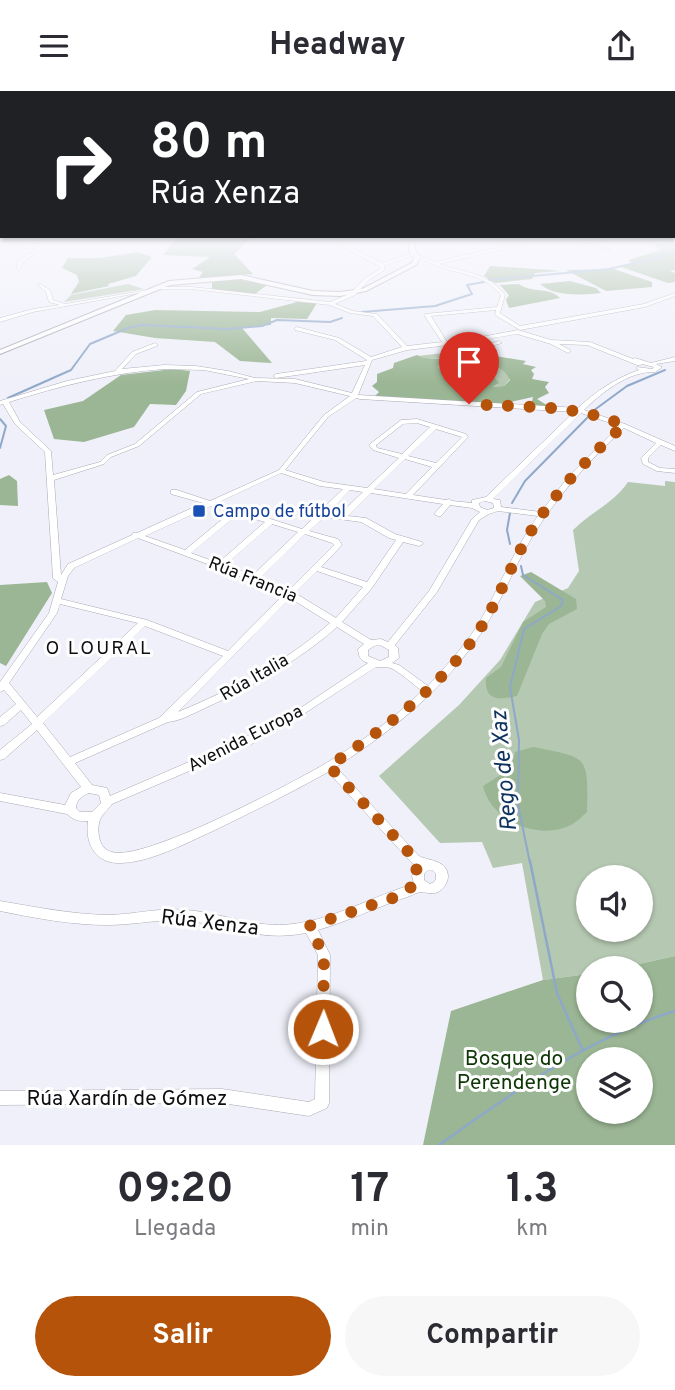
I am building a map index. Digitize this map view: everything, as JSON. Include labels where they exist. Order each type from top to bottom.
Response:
[{"type":"main road","points":[[0,352],[162,287]]},
{"type":"main road","points":[[285,287],[313,293],[354,293],[370,287]]},
{"type":"street","points":[[43,287],[48,291],[51,302],[64,302]]},
{"type":"street","points":[[331,303],[354,293],[359,287]]},
{"type":"street","points":[[497,287],[503,295],[498,308],[500,318],[519,330],[568,351]]},
{"type":"street","points":[[0,320],[64,302],[157,289],[192,288],[331,303],[352,311],[375,315],[406,348]]},
{"type":"street","points":[[52,478],[102,463],[109,456],[137,445],[199,393],[257,379],[368,361],[406,348],[459,343],[651,304],[675,294]]},
{"type":"street","points":[[446,344],[427,316],[498,308]]},
{"type":"street","points":[[297,329],[337,339],[368,361]]},
{"type":"street","points":[[459,343],[465,348],[475,349],[499,342]]},
{"type":"street","points":[[551,342],[588,343],[631,360],[640,367]]},
{"type":"street","points":[[116,373],[134,353],[155,345]]},
{"type":"street","points":[[281,471],[323,484],[464,503],[479,509],[497,503],[579,410],[604,389],[640,367],[675,359]]},
{"type":"street","points":[[675,359],[670,363],[675,367]]},
{"type":"street","points":[[91,820],[103,811],[107,798],[83,787],[68,762],[40,726],[3,687],[58,601],[67,571],[77,562],[281,471],[326,416],[355,394],[368,361]]},
{"type":"street","points":[[63,582],[57,578],[48,451],[17,423],[2,402],[40,389],[149,367],[185,367],[257,379],[295,380],[355,394],[579,410],[624,425],[675,449]]},
{"type":"street","points":[[409,495],[437,466],[465,437],[462,432],[417,421],[401,422],[372,445],[375,449],[437,466]]},
{"type":"street","points":[[91,820],[100,851],[111,857],[124,857],[210,827],[264,803],[329,766],[378,732],[427,690],[472,641],[542,514],[590,458],[624,425]]},
{"type":"street","points":[[343,516],[435,426]]},
{"type":"street","points":[[661,442],[644,458],[645,463],[659,470],[675,471]]},
{"type":"street","points":[[255,578],[348,488]]},
{"type":"street","points":[[174,492],[305,531],[335,541],[338,545],[230,655],[188,706]]},
{"type":"street","points":[[438,514],[449,501]]},
{"type":"street","points":[[427,690],[391,664],[367,664],[362,654],[366,643],[390,642],[433,591],[479,509],[497,503],[542,514]]},
{"type":"street","points":[[186,553],[238,510]]},
{"type":"street","points":[[322,514],[363,520],[419,544]]},
{"type":"street","points":[[219,565],[271,521]]},
{"type":"street","name":"Rúa Francia","points":[[136,535],[291,593],[338,621],[366,643]]},
{"type":"street","name":"Rúa Italia","points":[[68,762],[163,722],[188,706],[282,662],[338,621],[369,586],[401,538]]},
{"type":"street","points":[[316,568],[369,586]]},
{"type":"street","points":[[58,601],[144,622],[230,655]]},
{"type":"street","points":[[0,756],[40,726],[144,622]]},
{"type":"street","points":[[390,642],[396,654],[391,664]]},
{"type":"street","name":"Avenida Europa","points":[[107,798],[246,742],[302,711],[367,664]]},
{"type":"street","points":[[0,722],[22,704]]},
{"type":"street","name":"Rúa Xenza","points":[[0,906],[53,916],[108,920],[153,915],[188,915],[250,928],[292,930],[367,908],[419,875],[329,766]]},
{"type":"street","points":[[70,806],[83,787]]},
{"type":"street","points":[[0,797],[56,807],[70,806]]},
{"type":"street","points":[[70,806],[74,815],[91,820]]},
{"type":"street","name":"Rúa Xardín de Gómez","points":[[0,1098],[222,1096],[309,1109],[322,1103],[324,955],[309,926]]},
{"type":"green space","points":[[76,287],[103,287],[71,294]]},
{"type":"green space","points":[[111,287],[144,289],[64,302],[71,295]]},
{"type":"green space","points":[[212,287],[264,287],[255,294]]},
{"type":"green space","points":[[502,287],[525,287],[550,292],[560,298],[509,308],[506,300],[509,295]]},
{"type":"green space","points":[[593,287],[601,293],[561,293],[546,288]]},
{"type":"green space","points":[[599,287],[650,287],[606,291]]},
{"type":"green space","points":[[297,302],[317,303],[307,319],[271,318],[271,325],[242,328],[272,363],[240,361],[215,342],[155,338],[113,331],[126,315],[155,310],[260,312]]},
{"type":"green space","points":[[443,353],[484,356],[472,359],[499,368],[510,379],[504,386],[493,387],[498,384],[494,377],[436,368],[441,362],[466,360],[418,356]]},
{"type":"green space","points":[[417,355],[466,360],[463,363],[441,362],[437,368],[494,377],[499,383],[493,387],[504,386],[510,380],[507,375],[498,368],[470,358],[489,355],[526,361],[523,364],[536,367],[531,370],[534,374],[532,379],[549,382],[545,387],[549,393],[537,399],[550,407],[537,408],[531,405],[533,397],[501,404],[375,396],[379,392],[372,386],[377,382],[377,374],[393,368],[394,363]]},
{"type":"green space","points":[[173,369],[190,371],[186,391],[176,405],[150,404],[134,427],[84,442],[54,439],[44,410],[83,401],[121,375]]},
{"type":"green space","points":[[9,475],[17,481],[18,506],[0,505],[0,479]]},
{"type":"green space","points":[[665,481],[675,482],[675,956],[653,961],[653,956],[576,956],[576,976],[543,980],[522,863],[493,868],[482,842],[440,843],[379,776],[459,705],[500,660],[535,602],[568,588],[579,571],[573,530],[616,496],[628,482],[665,486]]},
{"type":"green space","points":[[531,572],[576,599],[577,609],[549,624],[542,634],[517,696],[494,697],[487,691],[486,678],[501,667],[523,622],[546,607],[545,601],[520,576]]},
{"type":"green space","points":[[47,582],[52,593],[6,666],[0,663],[0,585]]},
{"type":"green space","points":[[533,747],[575,757],[585,769],[587,812],[569,826],[543,831],[530,829],[505,818],[488,798],[483,786],[511,768],[515,752]]},
{"type":"green space","name":"Bosque do Perendenge","points":[[675,956],[675,1145],[423,1145],[451,1011],[543,980],[576,976],[576,1033],[653,1033],[653,961]]},
{"type":"waterway","points":[[362,312],[435,306],[472,294],[468,287]]},
{"type":"waterway","points":[[8,398],[71,370],[90,344],[128,328],[142,325],[227,329],[262,326],[277,320],[330,322],[342,318]]},
{"type":"waterway","name":"Rego de Xaz","points":[[593,411],[627,386],[665,370]]},
{"type":"waterway","name":"Rego de Xaz","points":[[512,503],[525,481],[589,416]]},
{"type":"waterway","points":[[0,419],[6,426],[0,448]]},
{"type":"waterway","name":"Rego de Xaz","points":[[510,513],[507,530],[510,544]]},
{"type":"waterway","name":"Rego de Xaz","points":[[521,566],[523,575],[563,600],[561,606],[524,629],[510,687],[519,740],[518,805],[530,863]]},
{"type":"waterway","name":"Rego de Xaz","points":[[530,861],[557,993],[581,1047]]},
{"type":"waterway","points":[[589,1047],[643,1022],[675,1011]]},
{"type":"waterway","points":[[439,1145],[523,1086],[576,1054]]},
{"type":"place","name":"Campo de fútbol","points":[[199,511]]},
{"type":"district","name":"O LOURAL","points":[[99,647]]},
{"type":"route","points":[[323,1029],[324,955],[309,926],[402,895],[413,889],[418,881],[419,870],[415,859],[329,766],[409,707],[460,655],[491,610],[542,514],[590,458],[624,425],[579,410],[520,404],[469,404]]}]
